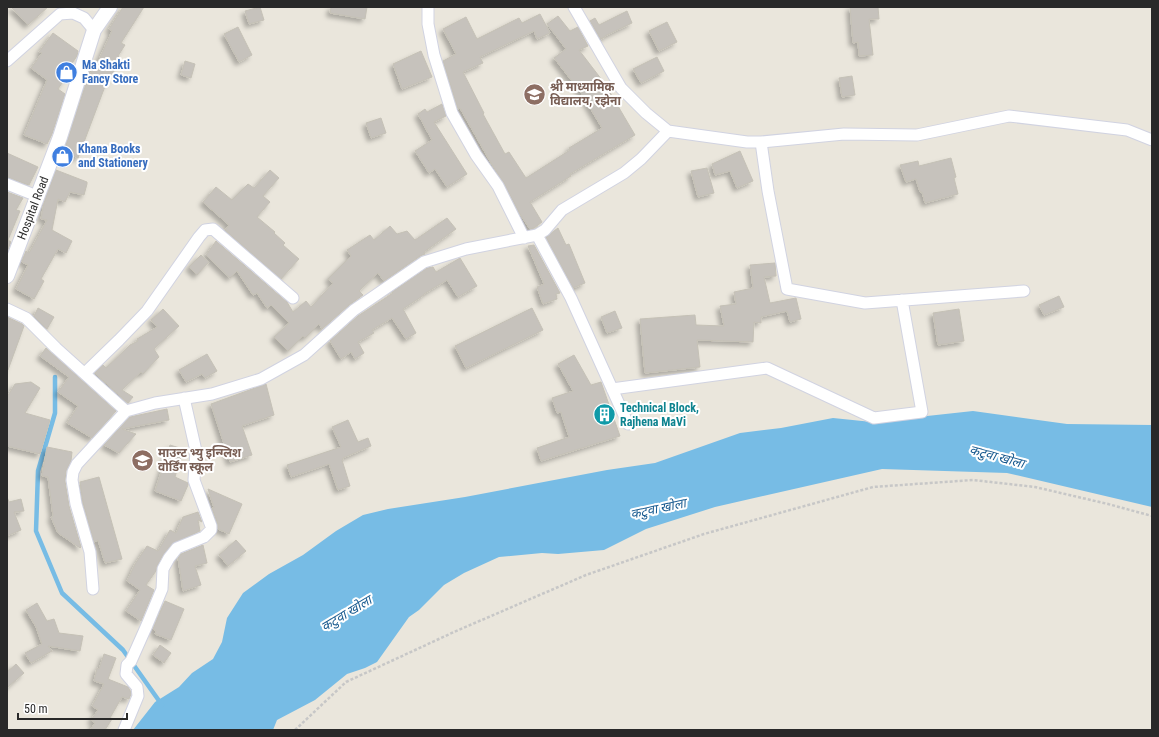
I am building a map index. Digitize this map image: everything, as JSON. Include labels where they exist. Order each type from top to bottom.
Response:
[{"type":"street","name":"Hospital Road","points":[[7,276],[60,137],[94,30],[110,7]]},
{"type":"street","points":[[428,7],[428,24],[434,56],[452,112],[476,155],[498,186],[524,238]]},
{"type":"street","points":[[574,7],[621,88],[646,113],[668,131],[748,142],[761,142],[844,134],[916,135],[1009,116],[1127,130],[1152,140]]},
{"type":"street","points":[[7,61],[60,14],[73,13],[84,18],[94,30]]},
{"type":"street","points":[[93,589],[90,552],[76,504],[72,480],[73,472],[77,464],[126,411],[156,403],[212,394],[261,379],[304,355],[354,310],[424,262],[466,249],[537,235],[545,230],[562,210],[624,173],[641,159],[668,131]]},
{"type":"street","points":[[761,142],[768,191],[787,289],[865,303],[1024,291]]},
{"type":"street","points":[[7,184],[37,196]]},
{"type":"street","points":[[84,373],[147,311],[205,230],[213,229],[293,298]]},
{"type":"street","points":[[537,235],[571,298],[628,424]]},
{"type":"street","points":[[612,389],[767,368],[874,418],[922,412],[902,300]]},
{"type":"street","points":[[7,309],[26,318],[56,348],[126,411]]},
{"type":"street","points":[[124,730],[138,696],[136,688],[126,674],[127,665],[147,625],[162,589],[163,569],[177,548],[204,537],[211,530],[212,526],[194,480],[196,451],[184,398]]},
{"type":"path","points":[[295,730],[346,682],[454,632],[578,578],[704,534],[872,487],[973,480],[1035,487],[1152,516]]},
{"type":"water","name":"कटुवा खोला","points":[[973,411],[1067,424],[1152,425],[1152,507],[1007,473],[882,469],[715,507],[646,529],[604,550],[499,557],[464,573],[444,585],[419,610],[409,617],[377,662],[347,674],[315,700],[277,720],[273,730],[133,730],[155,702],[179,687],[192,673],[213,659],[222,642],[227,618],[243,593],[269,574],[303,555],[336,531],[363,515],[388,509],[465,497],[607,470],[655,463],[740,433],[781,428],[833,418],[872,422]]},
{"type":"building","points":[[11,7],[48,7],[28,25]]},
{"type":"building","points":[[123,7],[144,7],[121,43],[125,45],[118,56],[120,58],[109,82],[107,81],[78,158],[64,151],[84,90],[95,63],[97,64],[112,31],[109,29]]},
{"type":"building","points":[[260,7],[264,20],[249,24],[245,11]]},
{"type":"building","points":[[331,7],[367,7],[365,19],[330,13]]},
{"type":"building","points":[[850,7],[878,7],[879,19],[869,19],[873,55],[859,56],[858,42],[853,43]]},
{"type":"building","points":[[627,11],[632,23],[601,39],[590,21],[595,18],[599,25]]},
{"type":"building","points":[[540,14],[550,33],[537,39],[534,31],[480,57],[483,63],[463,72],[484,113],[483,114],[505,154],[509,152],[526,178],[570,150],[569,148],[602,128],[576,84],[575,85],[554,58],[566,49],[547,24],[558,16],[570,31],[578,27],[588,46],[579,50],[605,84],[635,135],[570,174],[571,176],[530,202],[542,222],[530,229],[460,108],[458,109],[443,61],[456,54],[443,29],[466,17],[477,39],[519,18],[522,23]]},
{"type":"building","points":[[667,22],[677,42],[659,51],[649,31]]},
{"type":"building","points":[[238,27],[252,55],[239,62],[224,34]]},
{"type":"building","points":[[53,33],[78,51],[77,56],[64,75],[66,77],[58,89],[65,94],[52,134],[47,144],[24,135],[47,80],[31,68],[42,53],[39,52]]},
{"type":"building","points":[[421,51],[432,77],[402,89],[393,64]]},
{"type":"building","points":[[657,57],[664,71],[641,83],[633,69]]},
{"type":"building","points":[[185,61],[195,64],[191,78],[181,75]]},
{"type":"building","points":[[852,76],[855,95],[842,97],[839,78]]},
{"type":"building","points":[[442,104],[446,116],[434,122],[467,174],[447,187],[435,169],[429,173],[415,151],[432,140],[418,114],[425,109],[427,112]]},
{"type":"building","points":[[381,118],[386,133],[371,138],[366,123]]},
{"type":"building","points":[[740,151],[753,181],[737,188],[730,171],[715,175],[712,164]]},
{"type":"building","points":[[7,153],[38,167],[29,185],[7,177]]},
{"type":"building","points":[[951,158],[956,177],[954,178],[958,194],[925,203],[916,179],[906,182],[900,165],[918,161],[919,166]]},
{"type":"building","points":[[707,168],[714,193],[698,197],[691,171]]},
{"type":"building","points":[[56,170],[87,182],[87,184],[84,195],[70,192],[65,202],[58,199],[52,230],[72,241],[66,253],[58,249],[41,279],[44,281],[34,299],[16,289],[28,265],[22,262],[26,251],[29,253],[47,220],[41,219],[44,203]]},
{"type":"building","points":[[270,170],[279,178],[263,196],[270,202],[257,217],[275,232],[274,233],[285,243],[283,245],[299,259],[281,279],[225,230],[229,225],[203,202],[216,187],[232,200],[248,184],[254,188]]},
{"type":"building","points":[[7,192],[23,198],[16,210],[20,211],[8,240],[11,242],[7,252]]},
{"type":"building","points":[[447,218],[456,229],[424,252],[425,254],[384,281],[378,273],[359,291],[363,295],[349,305],[322,329],[319,324],[305,338],[303,336],[288,351],[274,337],[289,323],[271,305],[267,308],[257,293],[253,295],[237,271],[230,278],[206,255],[216,241],[287,302],[293,312],[306,301],[311,307],[333,283],[328,279],[351,256],[347,250],[370,235],[374,240],[390,226],[397,234],[407,231],[415,240]]},
{"type":"building","points":[[558,228],[566,245],[569,244],[585,283],[573,288],[546,237]]},
{"type":"building","points":[[534,245],[560,293],[556,294],[557,299],[543,304],[537,287],[544,284],[528,246]]},
{"type":"building","points":[[201,255],[209,262],[197,275],[189,267]]},
{"type":"building","points":[[460,258],[477,286],[458,297],[447,280],[403,309],[416,333],[406,339],[392,318],[372,330],[374,333],[358,342],[364,353],[355,359],[351,352],[341,359],[330,341],[358,316],[427,268],[433,267],[436,272]]},
{"type":"building","points":[[775,263],[776,276],[764,277],[770,303],[796,298],[801,319],[790,322],[787,311],[761,317],[761,323],[754,322],[753,342],[697,340],[700,367],[645,373],[640,319],[695,315],[696,325],[724,326],[720,306],[736,304],[734,292],[753,288],[750,265]]},
{"type":"building","points":[[1059,296],[1064,307],[1044,315],[1039,305]]},
{"type":"building","points":[[38,308],[54,317],[47,329],[34,316]]},
{"type":"building","points":[[532,308],[543,330],[466,368],[455,346]]},
{"type":"building","points":[[163,309],[179,326],[154,349],[159,357],[143,374],[141,372],[122,390],[133,397],[128,403],[95,373],[103,365],[106,368],[130,345],[138,341],[137,339],[157,327],[151,320]]},
{"type":"building","points":[[959,309],[964,341],[938,345],[933,313]]},
{"type":"building","points":[[615,311],[622,328],[607,333],[601,317]]},
{"type":"building","points":[[7,317],[24,326],[8,370],[7,370]]},
{"type":"building","points":[[46,348],[116,411],[92,438],[67,423],[78,406],[58,392],[69,377],[40,356]]},
{"type":"building","points":[[207,354],[217,371],[205,378],[202,374],[186,382],[179,370]]},
{"type":"building","points":[[574,355],[591,385],[601,382],[620,436],[541,461],[537,448],[569,437],[561,412],[557,413],[552,398],[573,391],[558,364]]},
{"type":"building","points":[[31,382],[40,388],[25,413],[50,420],[40,454],[7,446],[7,397],[15,384]]},
{"type":"building","points":[[266,384],[274,415],[242,426],[252,455],[230,462],[211,404]]},
{"type":"building","points":[[167,409],[169,420],[122,429],[136,434],[119,453],[104,445],[130,417]]},
{"type":"building","points":[[348,420],[358,442],[368,438],[371,446],[343,458],[342,460],[350,486],[338,490],[329,464],[291,477],[287,465],[341,447],[332,427]]},
{"type":"building","points":[[170,445],[183,449],[175,477],[188,483],[181,501],[155,491]]},
{"type":"building","points":[[47,447],[72,452],[71,461],[66,471],[65,481],[69,506],[81,547],[80,548],[58,533],[51,517],[53,516],[48,477],[42,476]]},
{"type":"building","points":[[99,477],[122,559],[105,563],[98,540],[94,542],[83,502],[80,482]]},
{"type":"building","points":[[208,489],[242,504],[229,534],[218,529],[218,524],[212,508],[214,508]]},
{"type":"building","points":[[7,497],[9,502],[21,499],[24,511],[14,512],[21,530],[7,536]]},
{"type":"building","points":[[198,512],[202,522],[198,520],[200,531],[172,544],[163,555],[156,571],[146,585],[154,590],[141,621],[126,611],[140,590],[127,581],[135,564],[147,546],[158,551],[170,530],[176,533],[183,517]]},
{"type":"building","points":[[236,540],[246,551],[228,566],[219,555]]},
{"type":"building","points":[[203,545],[207,563],[195,566],[201,585],[183,591],[178,558],[181,554]]},
{"type":"building","points":[[165,601],[184,609],[171,640],[155,634],[156,631],[153,629]]},
{"type":"building","points":[[37,603],[47,621],[54,619],[59,633],[83,636],[80,651],[48,646],[52,651],[31,663],[25,653],[42,644],[36,627],[26,610]]},
{"type":"building","points":[[160,645],[171,653],[164,663],[153,655]]},
{"type":"building","points":[[104,654],[116,658],[108,679],[128,687],[131,694],[129,699],[122,697],[105,730],[90,730],[95,723],[91,720],[98,710],[92,706],[104,684],[94,681],[97,668],[99,669]]},
{"type":"building","points":[[16,664],[24,673],[7,688],[7,672]]},
{"type":"waterway","points":[[55,377],[55,413],[38,471],[36,531],[62,593],[123,650],[162,705]]},
{"type":"place","name":"Ma Shakti Fancy Store","points":[[66,72]]},
{"type":"place","name":"श्री माध्यामिक विद्यालय, रझेना","points":[[534,94]]},
{"type":"place","name":"Khana Books and Stationery","points":[[62,156]]},
{"type":"place","name":"Technical Block, Rajhena MaVi","points":[[605,415]]},
{"type":"place","name":"माउन्ट भ्यु इन्ग्लिश वोर्डिंग स्कूल","points":[[143,460]]}]
